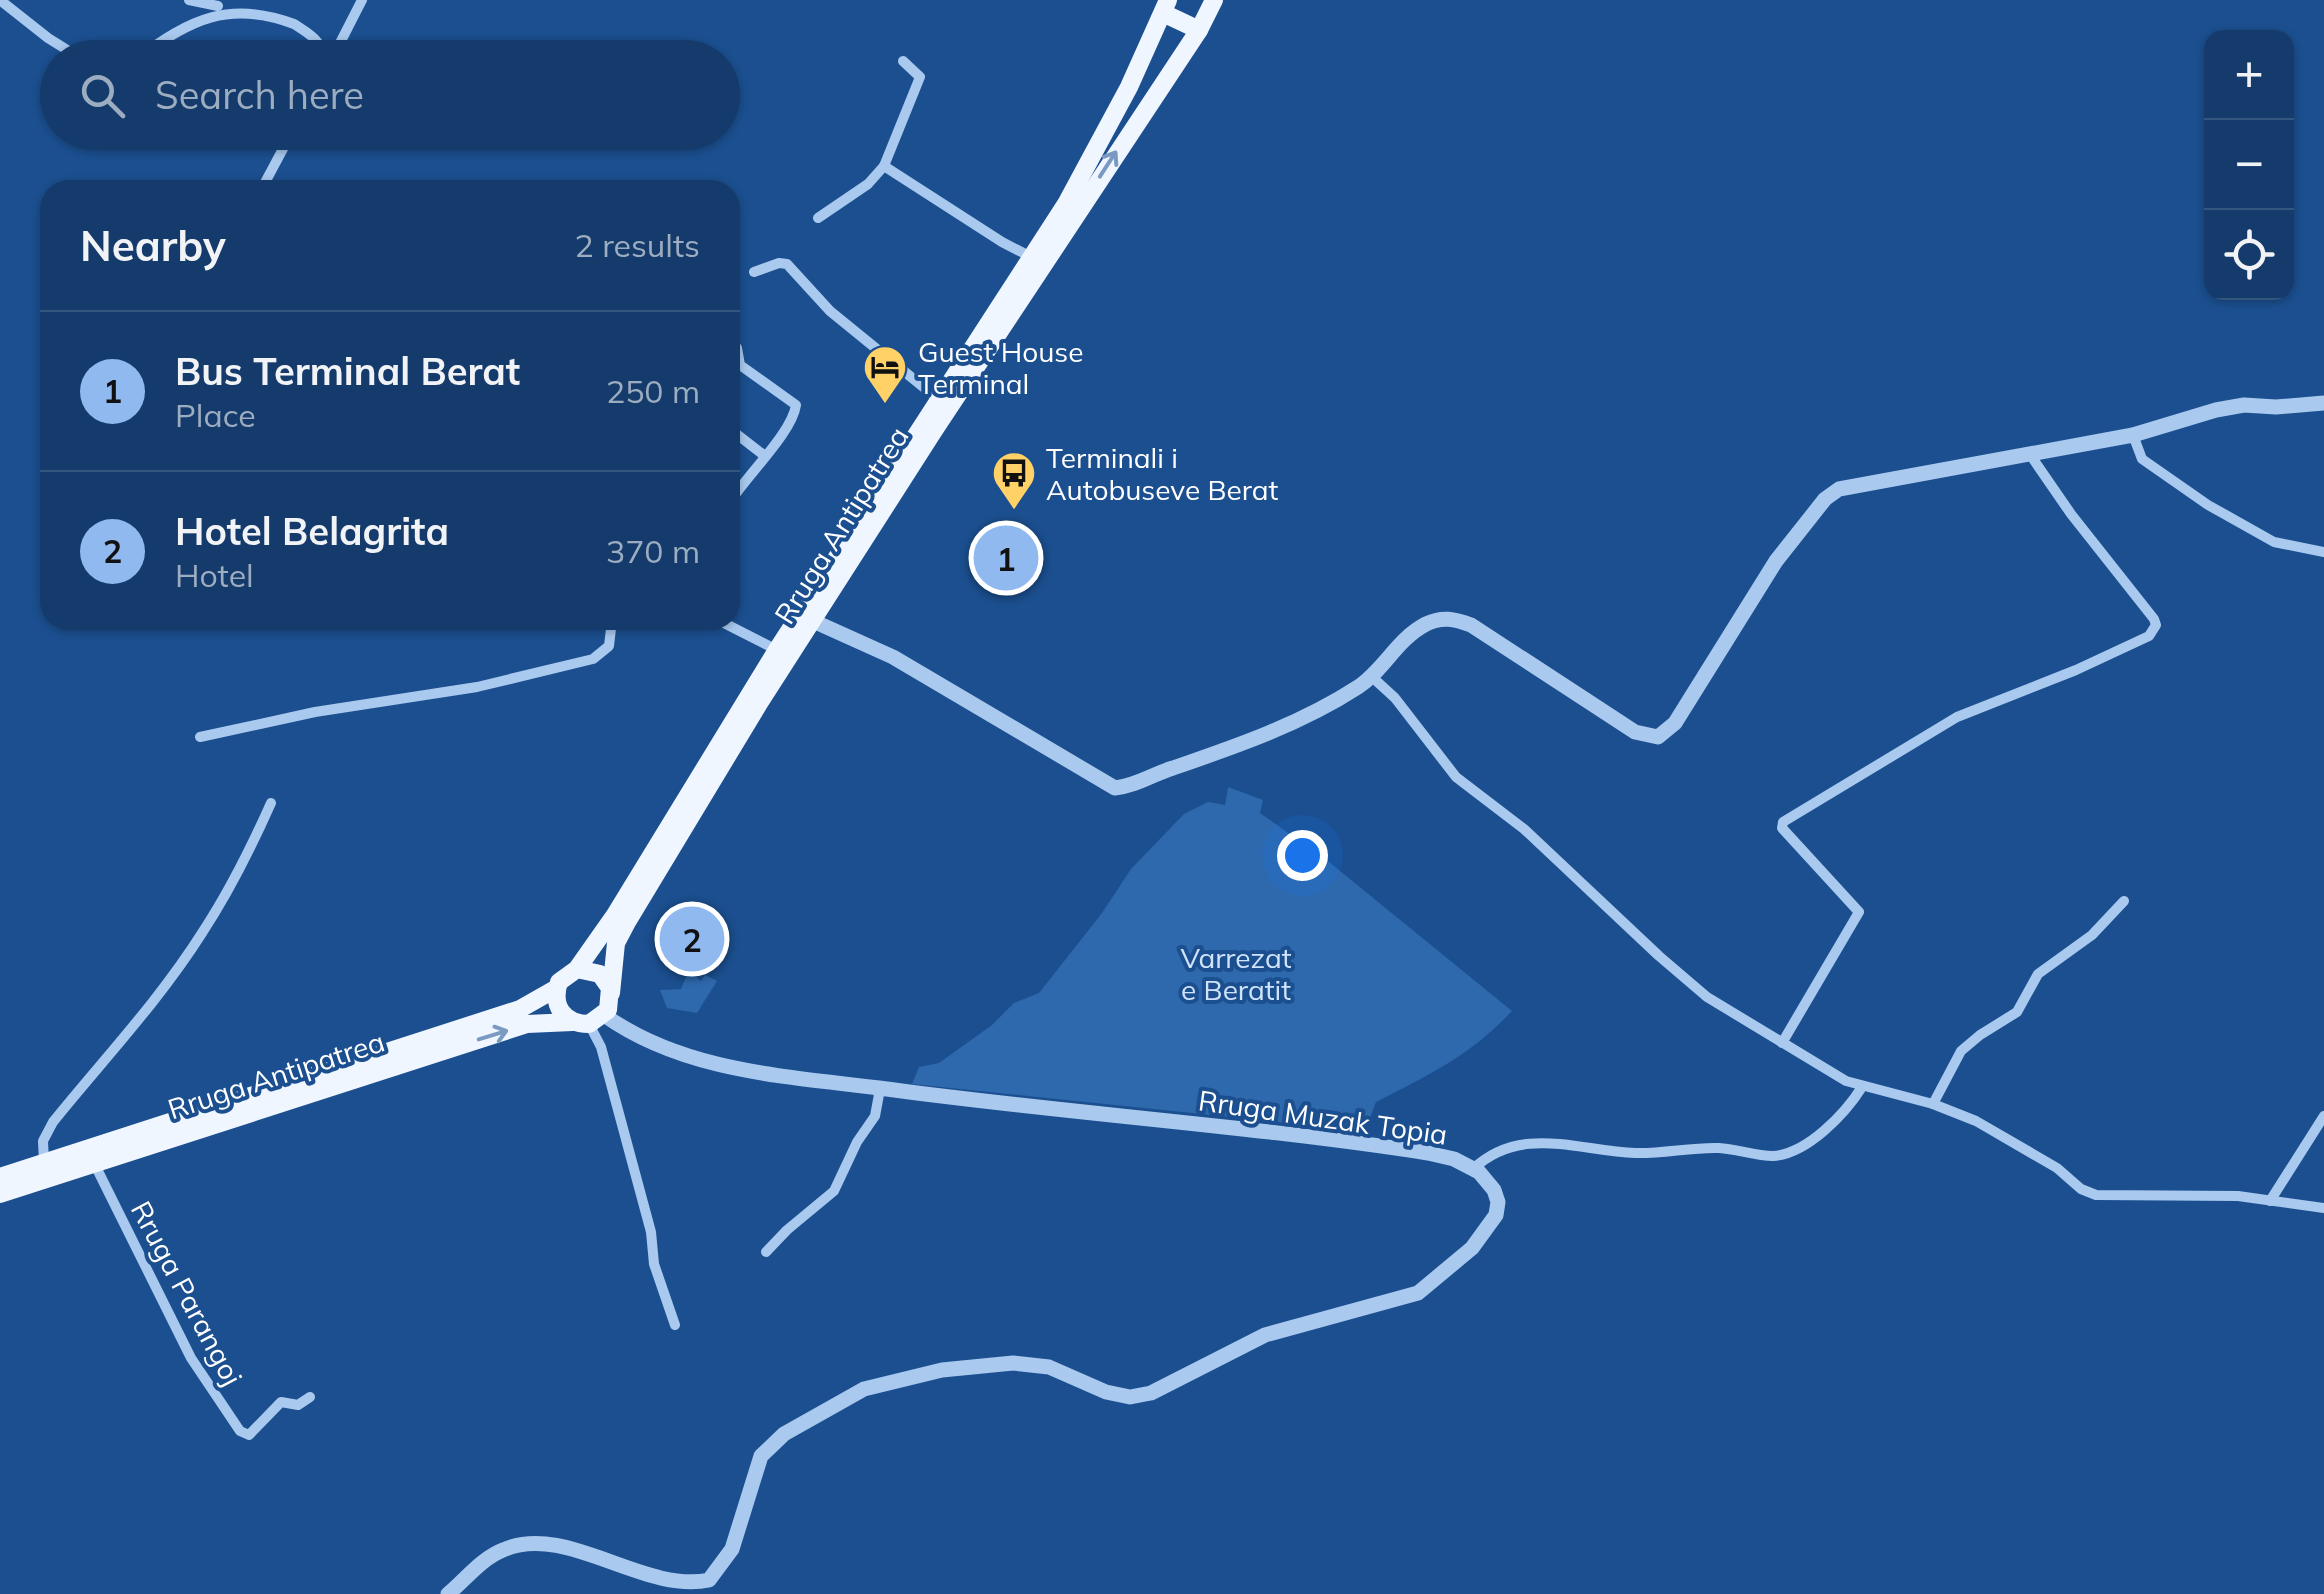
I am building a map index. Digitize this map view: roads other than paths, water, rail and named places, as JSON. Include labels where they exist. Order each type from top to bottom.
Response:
[{"type":"main road","name":"Rruga Antipatrea","points":[[0,1194],[91,1155],[520,1009],[556,988],[562,978],[577,969],[758,706],[806,619],[944,404],[1072,208],[1198,30],[1214,0]]},
{"type":"main road","name":"Rruga Antipatrea","points":[[944,404],[1031,256],[1072,208],[1166,6]]},
{"type":"main road","points":[[1166,6],[1198,30]]},
{"type":"main road","name":"Rruga Antipatrea","points":[[0,1177],[44,1162],[91,1155],[527,1024],[588,1020],[611,993],[616,943],[776,650],[806,619]]},
{"type":"main road","points":[[577,969],[600,974],[611,993]]},
{"type":"main road","points":[[556,988],[556,1005],[588,1020]]},
{"type":"street","points":[[189,0],[218,6],[265,6],[316,40]]},
{"type":"street","points":[[342,40],[362,0]]},
{"type":"street","points":[[4,2],[51,40]]},
{"type":"street","points":[[163,40],[196,16],[218,6]]},
{"type":"street","points":[[818,218],[868,184],[884,166],[920,77],[903,61]]},
{"type":"street","points":[[266,180],[282,150]]},
{"type":"street","points":[[884,166],[1002,242],[1031,256]]},
{"type":"street","points":[[754,272],[786,264],[830,312],[944,404]]},
{"type":"street","points":[[740,365],[796,406],[788,428],[740,488]]},
{"type":"street","points":[[806,619],[893,656],[1115,788],[1236,748],[1358,687],[1411,634],[1442,618],[1471,625],[1635,732],[1658,736],[1674,723],[1776,560],[1825,499],[1839,489],[2133,435],[2216,410],[2324,403]]},
{"type":"street","points":[[2133,435],[2142,459],[2208,504],[2274,542],[2324,552]]},
{"type":"street","points":[[740,437],[764,456]]},
{"type":"street","points":[[1782,1043],[1860,912],[1782,828],[1782,822],[1958,717],[2090,663],[2148,636],[2156,625],[2029,453]]},
{"type":"street","points":[[200,737],[315,712],[477,687],[593,659],[609,646],[611,630]]},
{"type":"street","points":[[737,630],[776,650]]},
{"type":"street","points":[[1371,676],[1395,698],[1456,777],[1524,828],[1659,956],[1707,996],[1846,1081],[1933,1104],[1996,1132],[2057,1168],[2088,1193],[2238,1196],[2324,1208]]},
{"type":"street","points":[[44,1162],[43,1141],[53,1122],[156,997],[202,933],[245,859],[270,802]]},
{"type":"street","points":[[1933,1104],[1961,1051],[2017,1012],[2038,974],[2092,935],[2124,901]]},
{"type":"street","points":[[588,1020],[601,1048],[650,1232],[654,1264],[675,1325]]},
{"type":"street","name":"Rruga Muzak Topia","points":[[448,1594],[498,1551],[535,1543],[652,1579],[690,1584],[709,1580],[732,1549],[760,1456],[795,1428],[864,1389],[942,1370],[1013,1363],[1049,1367],[1106,1392],[1130,1397],[1151,1393],[1265,1335],[1408,1298],[1472,1248],[1496,1215],[1498,1202],[1494,1190],[1473,1169],[1454,1159],[1371,1144],[966,1102],[750,1072],[669,1050],[588,1020]]},
{"type":"street","points":[[1473,1169],[1509,1146],[1550,1141],[1633,1153],[1720,1148],[1776,1156],[1814,1137],[1847,1107],[1862,1087]]},
{"type":"street","points":[[766,1252],[834,1191],[856,1142],[874,1116],[880,1089]]},
{"type":"street","points":[[2270,1202],[2324,1116]]},
{"type":"street","name":"Rruga Parangoj","points":[[91,1155],[190,1358],[240,1430],[249,1435],[282,1402],[298,1405],[310,1397]]},
{"type":"place","name":"Guest House Terminal","points":[[885,405]]},
{"type":"place","name":"Terminali i Autobuseve Berat","points":[[1014,511]]},
{"type":"place","name":"Bus Terminal Berat","points":[[1006,558]]},
{"type":"place","name":"Hotel Belagrita","points":[[692,939]]},
{"type":"park label","name":"Varrezat e Beratit","points":[[1236,973]]}]
